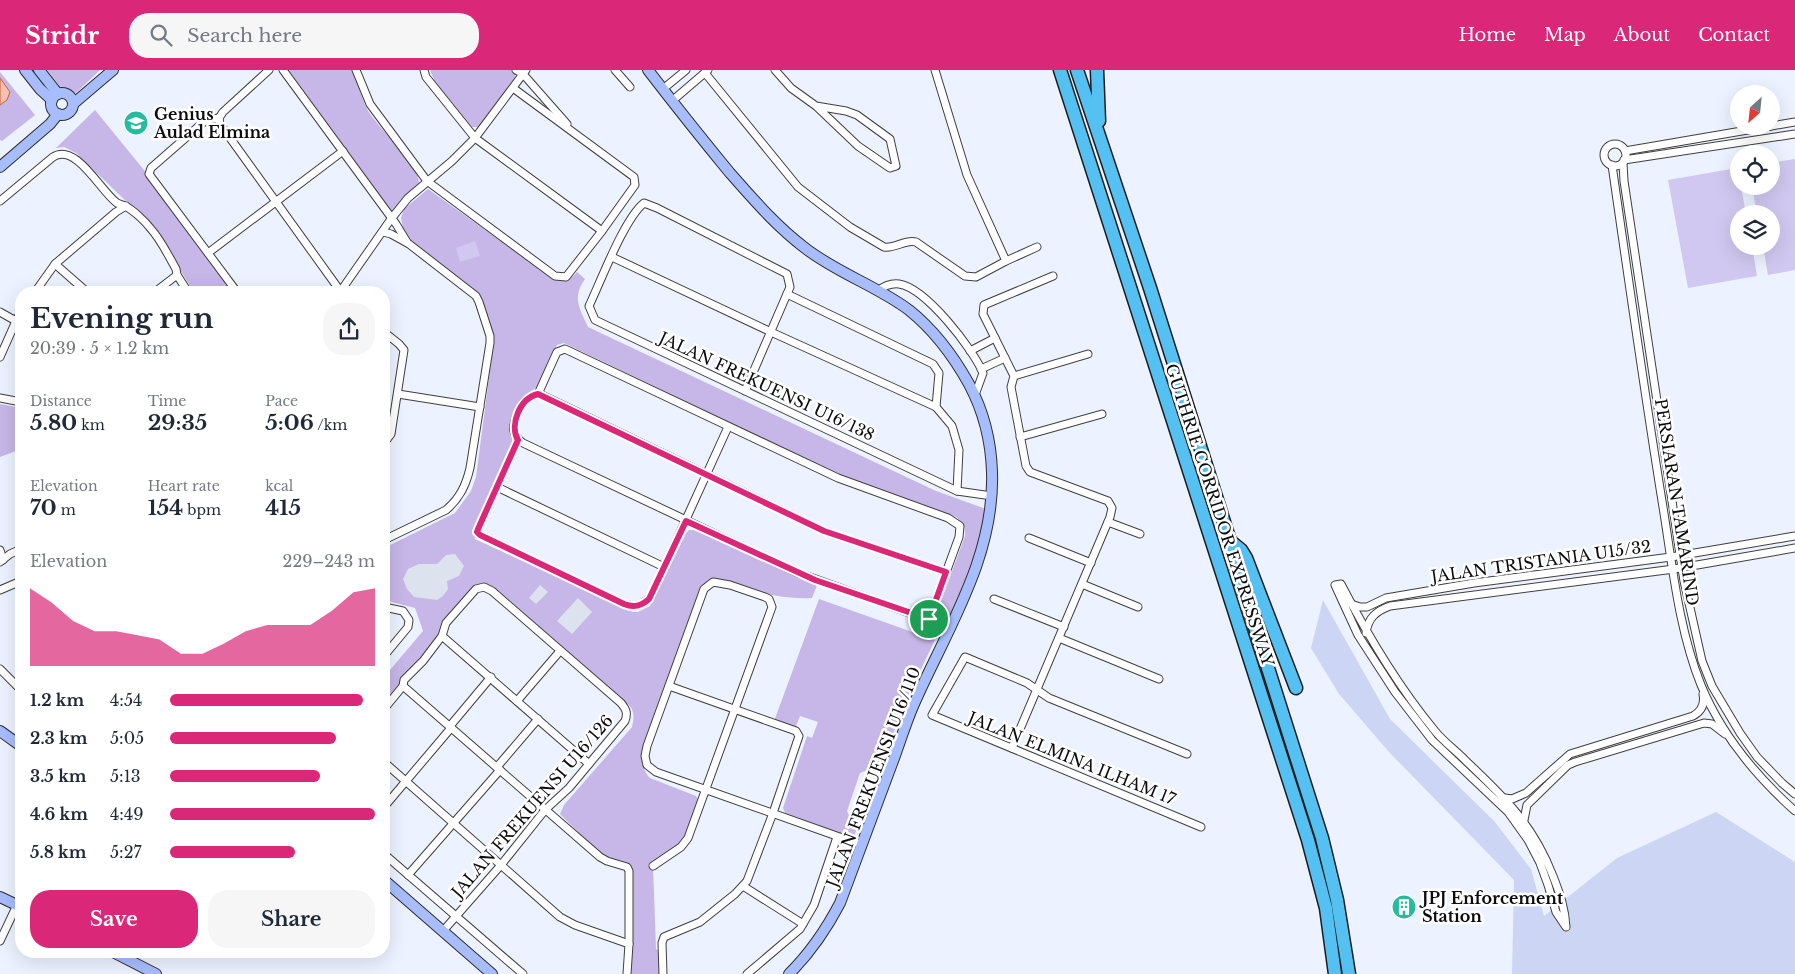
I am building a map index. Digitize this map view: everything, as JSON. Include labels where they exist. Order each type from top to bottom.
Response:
[{"type":"highway","name":"GUTHRIE CORRIDOR EXPRESSWAY","points":[[1059,70],[1308,840],[1326,908],[1335,974]]},
{"type":"highway","name":"GUTHRIE CORRIDOR EXPRESSWAY","points":[[1077,70],[1150,288],[1322,838],[1337,900],[1349,974]]},
{"type":"highway","points":[[1097,70],[1100,139]]},
{"type":"highway","points":[[1230,541],[1242,550],[1246,558],[1296,688]]},
{"type":"street","points":[[25,70],[55,97]]},
{"type":"street","points":[[39,70],[55,97],[53,110],[58,114],[68,113],[73,104],[113,70]]},
{"type":"street","points":[[233,286],[149,172],[151,168],[206,120],[219,118],[228,107],[269,70]]},
{"type":"street","points":[[283,70],[392,219],[408,244]]},
{"type":"street","points":[[356,70],[370,104],[427,181],[559,278],[566,278],[635,184],[634,176],[513,88]]},
{"type":"street","points":[[424,70],[426,77],[475,138],[602,231]]},
{"type":"street","points":[[516,70],[525,72],[577,134]]},
{"type":"street","points":[[615,70],[630,87]]},
{"type":"street","name":"JALAN FREKUENSI U16/110","points":[[648,70],[760,208],[782,230],[808,250],[909,310],[931,331],[955,360],[975,395],[985,421],[990,442],[992,496],[989,523],[978,563],[951,628],[914,705],[840,903],[830,924],[807,956],[789,974]]},
{"type":"street","points":[[663,89],[686,70]]},
{"type":"street","points":[[775,70],[790,88],[816,106],[858,146],[890,168],[896,166],[890,139],[857,115],[846,111],[816,106]]},
{"type":"street","points":[[935,70],[967,174],[1006,261]]},
{"type":"street","points":[[345,286],[408,198],[452,161],[475,138],[525,72]]},
{"type":"street","points":[[672,101],[707,72],[798,187],[850,227],[884,247],[889,248],[911,241],[916,242],[965,276],[976,277],[1037,247]]},
{"type":"street","points":[[55,97],[68,95],[73,104]]},
{"type":"street","points":[[0,167],[50,124],[58,114]]},
{"type":"street","points":[[219,118],[223,131],[337,286]]},
{"type":"street","points":[[1780,124],[1795,122]]},
{"type":"street","points":[[1730,133],[1625,150],[1617,144],[1608,148],[1605,158],[1612,165],[1616,166],[1624,162],[1795,134]]},
{"type":"street","points":[[1624,162],[1625,150]]},
{"type":"street","points":[[208,253],[343,151]]},
{"type":"street","points":[[0,201],[53,157],[63,153],[73,157],[118,203],[126,206],[153,232],[176,268],[177,275],[184,286]]},
{"type":"street","name":"PERSIARAN TAMARIND","points":[[1624,162],[1624,181],[1684,581],[1700,653],[1712,686],[1740,733],[1782,784],[1795,794]]},
{"type":"street","name":"PERSIARAN TAMARIND","points":[[1612,165],[1631,302],[1671,557],[1680,612],[1688,645],[1702,686],[1715,714],[1733,742],[1760,777],[1795,810]]},
{"type":"street","name":"JALAN FREKUENSI U16/138","points":[[787,294],[790,287],[787,274],[644,203],[639,207],[622,235],[589,306],[595,320],[956,491],[992,496]]},
{"type":"street","points":[[39,286],[55,264],[116,212],[126,206]]},
{"type":"street","points":[[383,232],[391,234],[408,244],[472,292],[479,302],[490,336],[480,407],[465,487],[455,502],[446,510],[390,537]]},
{"type":"street","points":[[612,257],[936,407],[952,426],[959,450],[956,491]]},
{"type":"street","points":[[55,264],[80,286]]},
{"type":"street","points":[[163,286],[177,275]]},
{"type":"street","points":[[1012,748],[1091,563],[1112,508],[1108,501],[1030,472],[1026,466],[1011,386],[1014,376],[983,314],[984,306],[1053,276]]},
{"type":"street","points":[[878,291],[889,285],[900,284],[909,288],[949,322],[981,369],[983,378],[975,395]]},
{"type":"street","points":[[745,391],[787,294],[933,364],[939,374],[936,407]]},
{"type":"street","points":[[0,312],[15,320]]},
{"type":"street","points":[[0,357],[15,323]]},
{"type":"street","points":[[390,336],[400,344],[404,350],[390,435]]},
{"type":"street","points":[[970,351],[995,338]]},
{"type":"street","points":[[538,394],[558,352],[565,349],[844,481],[956,522],[960,526],[960,537],[929,619]]},
{"type":"street","points":[[1014,376],[1088,354]]},
{"type":"street","points":[[981,369],[1005,358]]},
{"type":"street","points":[[398,394],[480,407]]},
{"type":"street","points":[[728,427],[707,475],[686,521],[649,599],[640,605],[629,606],[478,534],[478,529],[518,440],[514,424],[524,402],[530,396],[538,394],[707,475],[824,531],[946,572]]},
{"type":"street","points":[[0,398],[15,401]]},
{"type":"street","points":[[1020,437],[1102,414]]},
{"type":"street","points":[[518,440],[686,521],[815,580],[951,628]]},
{"type":"street","points":[[497,487],[664,567]]},
{"type":"street","points":[[1108,522],[1140,534]]},
{"type":"street","name":"JALAN TRISTANIA U15/32","points":[[1351,604],[1367,607],[1386,598],[1445,588],[1671,557],[1795,536]]},
{"type":"street","points":[[1029,538],[1091,563]]},
{"type":"street","name":"JALAN TRISTANIA U15/32","points":[[1366,633],[1373,614],[1390,606],[1674,569],[1795,548]]},
{"type":"street","points":[[0,550],[2,561]]},
{"type":"street","points":[[2,561],[15,552]]},
{"type":"street","points":[[1684,581],[1694,565]]},
{"type":"street","points":[[653,866],[685,843],[706,790],[772,606],[769,599],[765,597],[713,582],[704,590],[645,752],[644,756],[647,765],[656,772],[706,790],[837,837],[862,845]]},
{"type":"street","points":[[1082,584],[1138,607]]},
{"type":"street","points":[[1341,584],[1351,604],[1366,633],[1401,688],[1437,733],[1505,798],[1535,836],[1547,859],[1564,904],[1566,927],[1556,912],[1548,885],[1528,840],[1508,812],[1432,740],[1395,692],[1358,635],[1335,585],[1341,584]]},
{"type":"street","points":[[0,590],[15,585]]},
{"type":"street","name":"JALAN FREKUENSI U16/126","points":[[442,636],[446,623],[476,589],[484,587],[492,591],[621,703],[627,712],[625,721],[569,788],[545,810],[501,865],[442,931]]},
{"type":"street","points":[[1445,588],[1447,598]]},
{"type":"street","points":[[994,599],[1064,627]]},
{"type":"street","points":[[390,608],[403,611],[409,620],[408,627],[390,649]]},
{"type":"street","points":[[390,702],[403,686],[404,680],[423,661],[442,636],[589,764]]},
{"type":"street","points":[[1059,638],[1158,679]]},
{"type":"street","points":[[518,701],[560,651]]},
{"type":"street","name":"JALAN ELMINA ILHAM 17","points":[[1037,690],[1027,683],[965,657],[932,716],[1201,826]]},
{"type":"street","points":[[0,669],[15,684]]},
{"type":"street","points":[[390,800],[491,677]]},
{"type":"street","points":[[403,686],[600,857],[625,866],[628,869],[629,944],[627,974]]},
{"type":"street","points":[[663,974],[662,942],[664,937],[700,922],[743,886],[749,876],[773,814],[799,737],[796,731],[669,686]]},
{"type":"street","points":[[1505,798],[1512,799],[1526,793],[1570,754],[1699,713],[1704,702],[1702,686]]},
{"type":"street","points":[[1037,690],[1049,698],[1187,754]]},
{"type":"street","points":[[408,875],[454,823],[538,719]]},
{"type":"street","points":[[1524,820],[1527,805],[1568,765],[1575,762],[1704,723],[1716,727],[1733,742]]},
{"type":"street","points":[[0,731],[15,742]]},
{"type":"street","points":[[390,767],[560,916],[575,925],[629,944]]},
{"type":"street","points":[[748,974],[795,935],[803,924],[814,905],[837,837]]},
{"type":"street","points":[[390,859],[523,974]]},
{"type":"street","points":[[390,885],[492,974]]},
{"type":"street","points":[[743,886],[803,924]]},
{"type":"street","points":[[0,897],[15,904]]},
{"type":"street","points":[[0,941],[15,913]]},
{"type":"street","points":[[125,958],[156,974]]},
{"type":"shaded area","points":[[47,70],[100,70],[76,93],[62,89]]},
{"type":"shaded area","points":[[288,70],[354,70],[367,109],[413,167],[419,183],[403,198],[393,211],[389,211]]},
{"type":"shaded area","points":[[430,70],[511,70],[515,77],[480,127],[472,127],[435,82]]},
{"type":"shaded area","points":[[0,72],[35,115],[2,141],[0,140]]},
{"type":"shaded area","points":[[0,78],[10,92],[7,100],[0,105]]},
{"type":"shaded area","points":[[95,110],[144,170],[229,286],[190,286],[153,227],[76,153],[64,147],[56,148]]},
{"type":"shaded area","points":[[1795,159],[1795,270],[1768,275],[1765,255],[1780,255],[1780,205],[1755,205],[1754,195],[1780,195],[1780,162]]},
{"type":"shaded area","points":[[1730,169],[1730,195],[1743,195],[1744,205],[1730,205],[1730,255],[1754,255],[1757,276],[1688,288],[1668,180]]},
{"type":"shaded area","points":[[428,189],[551,277],[565,280],[571,278],[577,272],[585,279],[579,292],[578,303],[588,327],[936,491],[986,509],[977,550],[951,617],[940,619],[937,616],[937,612],[965,536],[964,525],[956,517],[849,479],[564,343],[557,345],[537,387],[523,397],[510,425],[513,440],[512,446],[473,530],[475,539],[633,612],[638,612],[650,606],[689,530],[696,530],[817,585],[812,598],[777,596],[721,581],[705,588],[643,758],[644,769],[650,778],[696,796],[699,800],[689,838],[653,866],[656,949],[659,951],[661,974],[630,974],[633,919],[631,864],[606,857],[599,853],[560,814],[564,805],[632,727],[634,715],[629,705],[494,587],[486,585],[469,592],[445,618],[442,636],[390,700],[390,670],[423,631],[415,608],[390,602],[390,545],[455,513],[471,491],[476,477],[494,340],[479,294],[417,248],[403,228],[401,218],[404,209]]},
{"type":"shaded area","points":[[475,241],[480,256],[460,262],[456,248]]},
{"type":"shaded area","points":[[0,404],[15,407],[15,451],[0,457]]},
{"type":"shaded area","points":[[455,554],[464,566],[459,576],[447,581],[448,589],[443,596],[437,600],[414,597],[407,589],[403,579],[408,569],[419,564],[437,564],[446,555]]},
{"type":"shaded area","points":[[540,585],[548,592],[536,604],[529,598]]},
{"type":"shaded area","points":[[578,598],[592,612],[572,634],[557,621]]},
{"type":"shaded area","points":[[819,599],[935,640],[906,700],[882,764],[860,773],[847,811],[856,831],[853,839],[786,815],[783,808],[807,736],[812,738],[818,722],[800,716],[794,731],[773,724]]},
{"type":"shaded area","points":[[1323,600],[1390,719],[1494,821],[1531,869],[1544,916],[1617,858],[1716,812],[1795,862],[1795,974],[1512,974],[1514,880],[1389,752],[1339,694],[1311,648]]},
{"type":"place","name":"Genius Aulad Elmina","points":[[136,123]]},
{"type":"place","name":"JPJ Enforcement Station","points":[[1404,907]]},
{"type":"route","points":[[538,394],[824,531],[946,572],[929,619],[815,580],[686,521],[649,599],[645,603],[634,606],[624,604],[480,535],[477,531],[518,440],[515,435],[514,424],[527,398],[538,394]]}]
